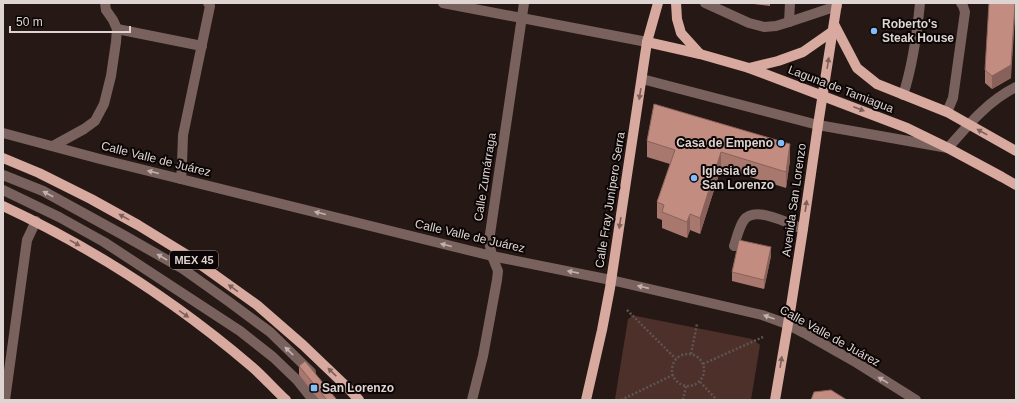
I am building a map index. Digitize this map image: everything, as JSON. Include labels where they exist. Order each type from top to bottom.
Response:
[{"type":"main road","name":"Calle Fray Junípero Serra","points":[[586,400],[602,330],[611,280],[647,42],[658,3]]},
{"type":"main road","points":[[676,3],[676,19],[681,33],[700,54]]},
{"type":"main road","name":"Avenida San Lorenzo","points":[[774,400],[803,229],[837,4]]},
{"type":"main road","name":"Laguna de Tamiagua","points":[[834,27],[857,68],[877,84],[948,112],[1016,151]]},
{"type":"main road","points":[[749,68],[778,61],[803,52],[834,27]]},
{"type":"main road","name":"Laguna de Tamiagua","points":[[647,42],[700,54],[749,68],[907,128],[948,148],[1016,185]]},
{"type":"main road","name":"MEX 45","points":[[3,158],[91,199],[138,225],[187,255],[257,305],[303,345],[359,400]]},
{"type":"main road","points":[[3,206],[36,221],[132,277],[191,318],[252,367],[286,400]]},
{"type":"street","points":[[53,146],[84,129],[95,121],[104,104],[111,76],[117,29],[106,10],[105,3]]},
{"type":"street","points":[[181,179],[183,135],[210,6],[208,3]]},
{"type":"street","points":[[443,3],[647,42]]},
{"type":"street","name":"Calle Zumárraga","points":[[472,400],[483,356],[497,280],[498,272],[492,256],[489,240],[524,3]]},
{"type":"street","points":[[705,3],[727,8],[750,23],[764,26],[776,26],[837,4]]},
{"type":"street","points":[[789,22],[790,3]]},
{"type":"street","points":[[903,95],[908,79],[916,37],[920,3]]},
{"type":"street","points":[[948,112],[953,98],[965,12],[961,3]]},
{"type":"street","points":[[117,29],[202,46]]},
{"type":"street","points":[[642,79],[818,125],[948,148],[968,124],[1004,93],[1016,87]]},
{"type":"street","name":"Calle Valle de Juárez","points":[[3,133],[100,159],[492,256],[611,280],[762,315],[787,324],[856,363],[916,400]]},
{"type":"street","points":[[3,175],[43,192],[125,236],[182,269],[270,332],[309,370],[319,382]]},
{"type":"street","points":[[3,190],[60,216],[104,242],[234,327],[273,357],[297,380],[313,400]]},
{"type":"street","points":[[734,246],[740,226],[745,218],[750,215],[762,214],[803,229]]},
{"type":"street","points":[[5,400],[27,240],[36,221]]},
{"type":"path","points":[[627,310],[676,359]]},
{"type":"path","points":[[691,354],[697,324]]},
{"type":"path","points":[[703,364],[763,337]]},
{"type":"path","points":[[691,354],[700,359],[703,364],[704,373],[700,382],[686,386],[675,379],[672,367],[676,359],[680,356],[691,354]]},
{"type":"path","points":[[621,400],[673,375]]},
{"type":"path","points":[[700,382],[717,400]]},
{"type":"path","points":[[684,400],[686,386]]},
{"type":"shaded area","points":[[631,315],[752,339],[760,345],[751,400],[615,399],[628,319]]},
{"type":"building","points":[[989,3],[1015,3],[1011,65],[992,76],[985,70]]},
{"type":"building","name":"Iglesia de San Lorenzo","points":[[654,104],[790,144],[786,172],[721,152],[700,218],[690,214],[687,222],[662,212],[664,205],[657,202],[675,150],[647,141]]},
{"type":"building","points":[[739,240],[771,247],[764,280],[732,272]]},
{"type":"building","points":[[305,361],[337,400],[327,400],[299,366]]},
{"type":"building","points":[[831,390],[847,400],[811,400],[814,392]]},
{"type":"place","name":"Roberto's Steak House","points":[[874,31]]},
{"type":"place","name":"Casa de Empeno","points":[[781,143]]},
{"type":"place","name":"Iglesia de San Lorenzo","points":[[694,178]]},
{"type":"place","name":"San Lorenzo","points":[[314,388]]}]
